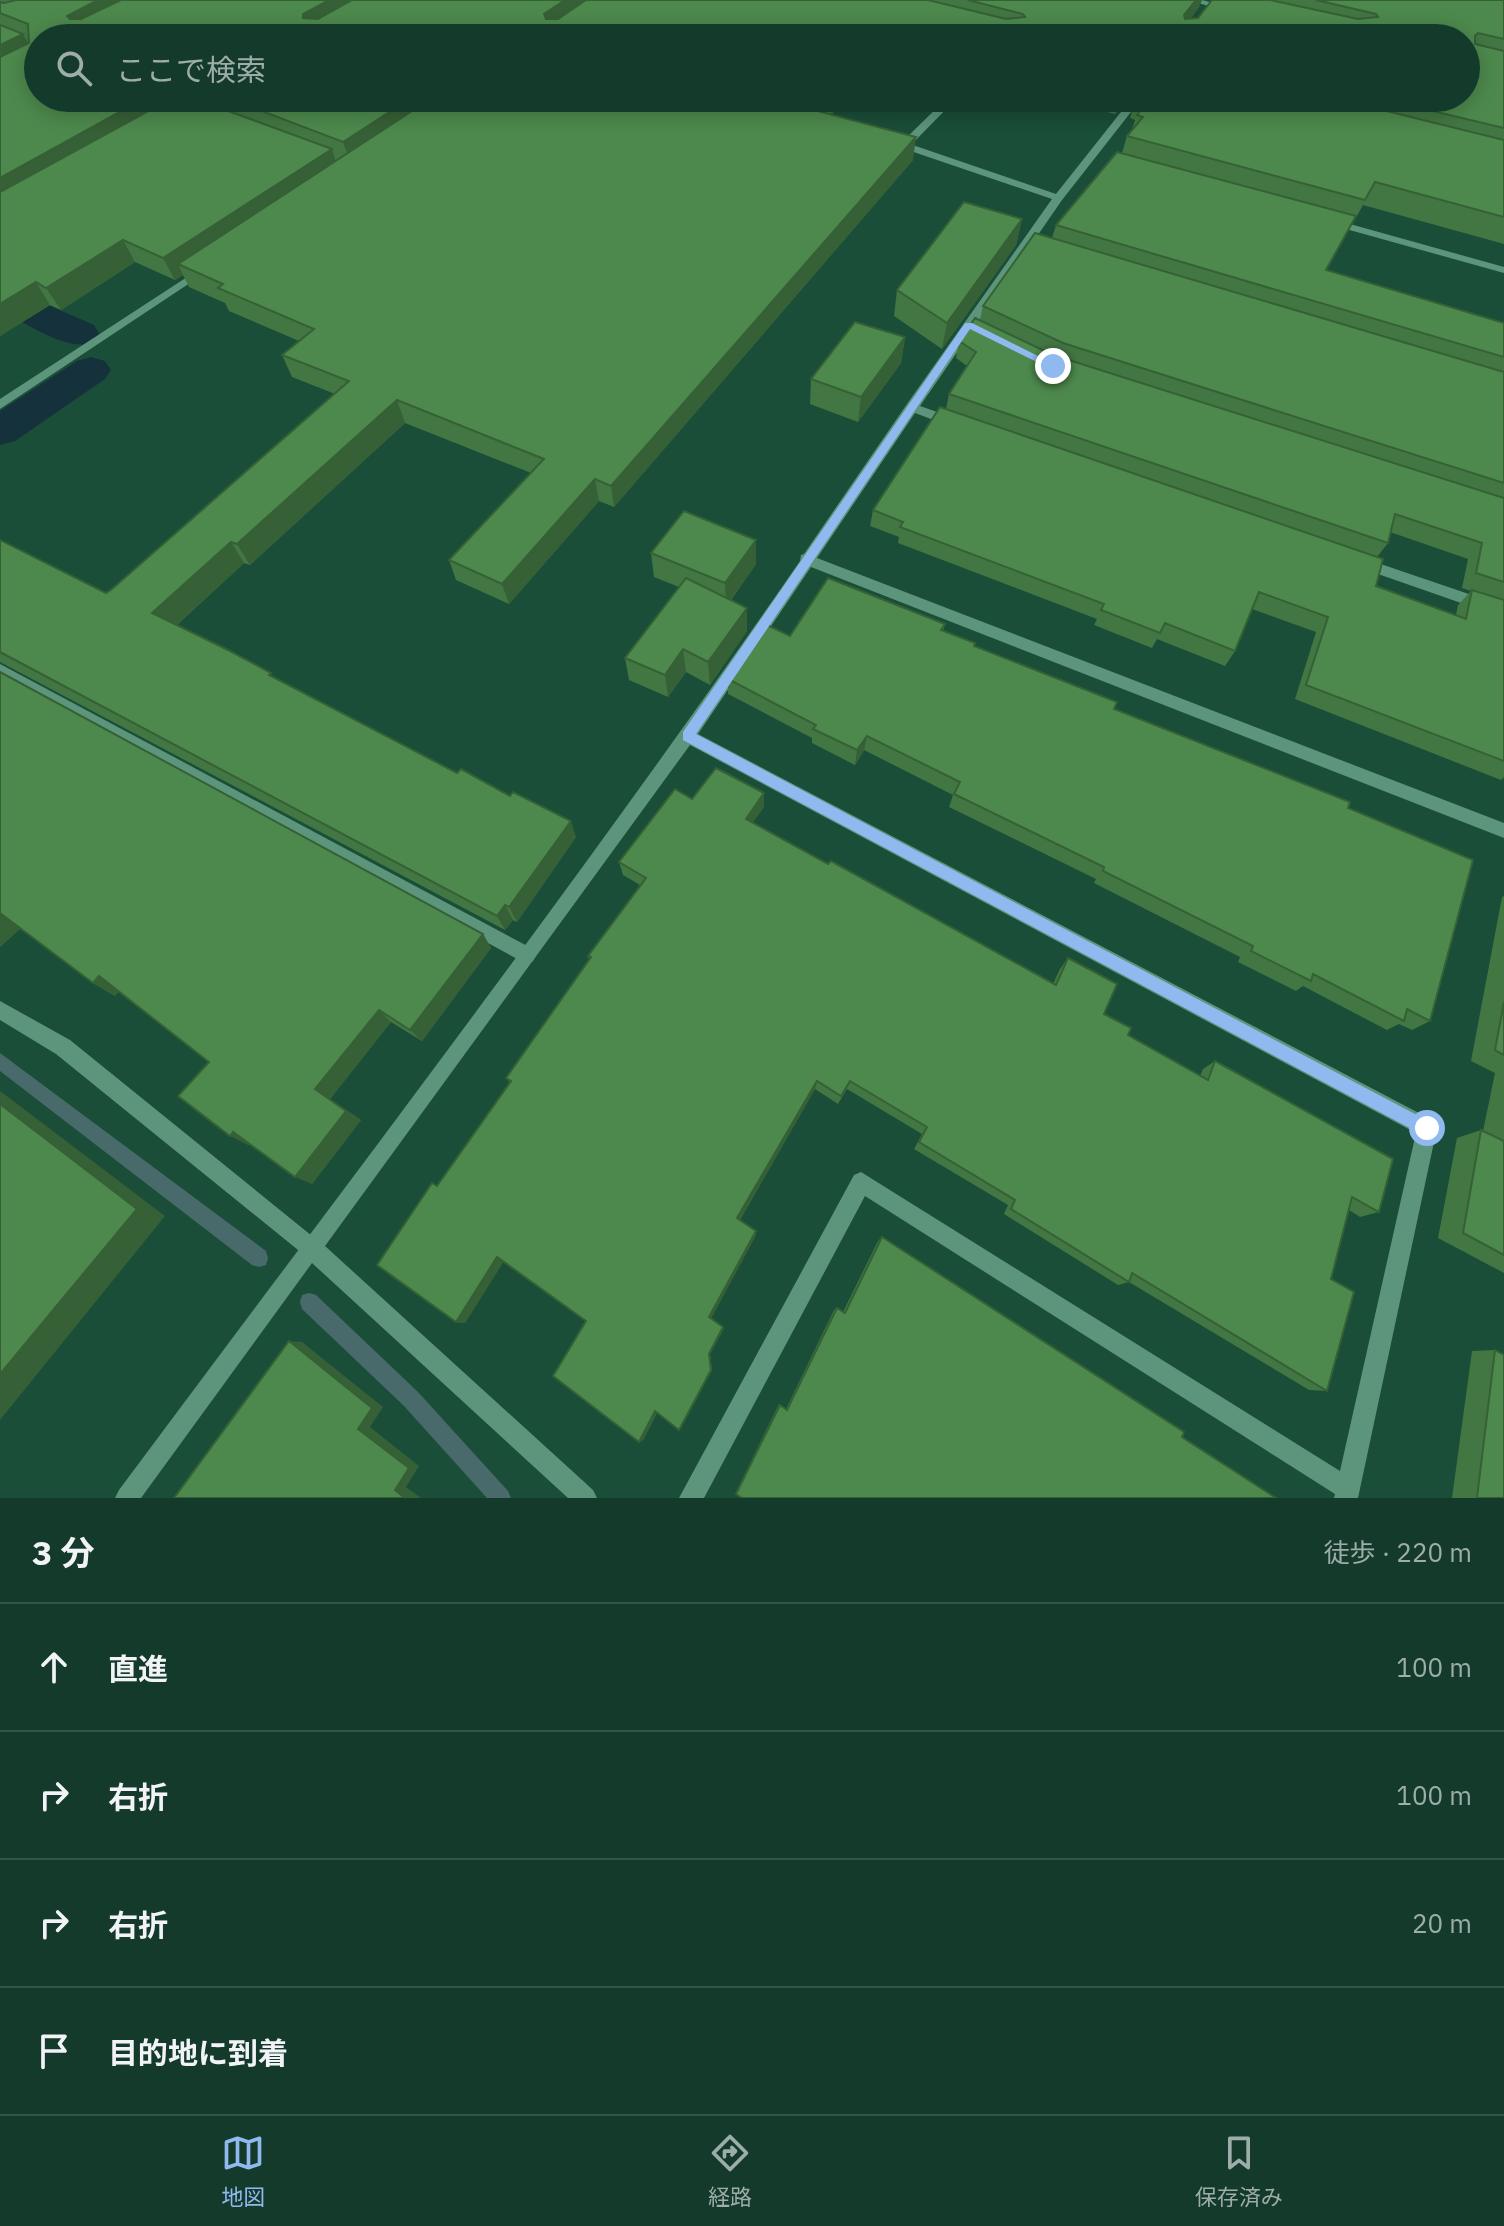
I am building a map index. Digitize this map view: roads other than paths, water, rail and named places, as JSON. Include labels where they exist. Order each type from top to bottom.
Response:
[{"type":"street","points":[[1191,0],[1211,2],[1240,11]]},
{"type":"street","points":[[1201,16],[1211,2]]},
{"type":"street","points":[[905,145],[938,112]]},
{"type":"street","points":[[127,1498],[688,736],[911,407],[975,328],[1036,244],[1058,198],[1099,158],[1128,112]]},
{"type":"street","points":[[891,141],[1058,198]]},
{"type":"street","points":[[1320,219],[1504,270]]},
{"type":"street","points":[[0,405],[220,259]]},
{"type":"street","points":[[911,407],[971,428]]},
{"type":"street","points":[[806,559],[1504,831]]},
{"type":"street","points":[[1356,561],[1504,612]]},
{"type":"street","points":[[0,670],[527,955]]},
{"type":"street","points":[[688,736],[1427,1128],[1347,1494],[861,1182],[691,1498]]},
{"type":"street","points":[[0,1010],[63,1047],[310,1247],[585,1498]]},
{"type":"waterway","points":[[0,295],[80,334]]},
{"type":"waterway","points":[[0,431],[91,370]]},
{"type":"waterway","points":[[0,1061],[259,1258]]},
{"type":"waterway","points":[[309,1302],[411,1399],[501,1498]]}]
